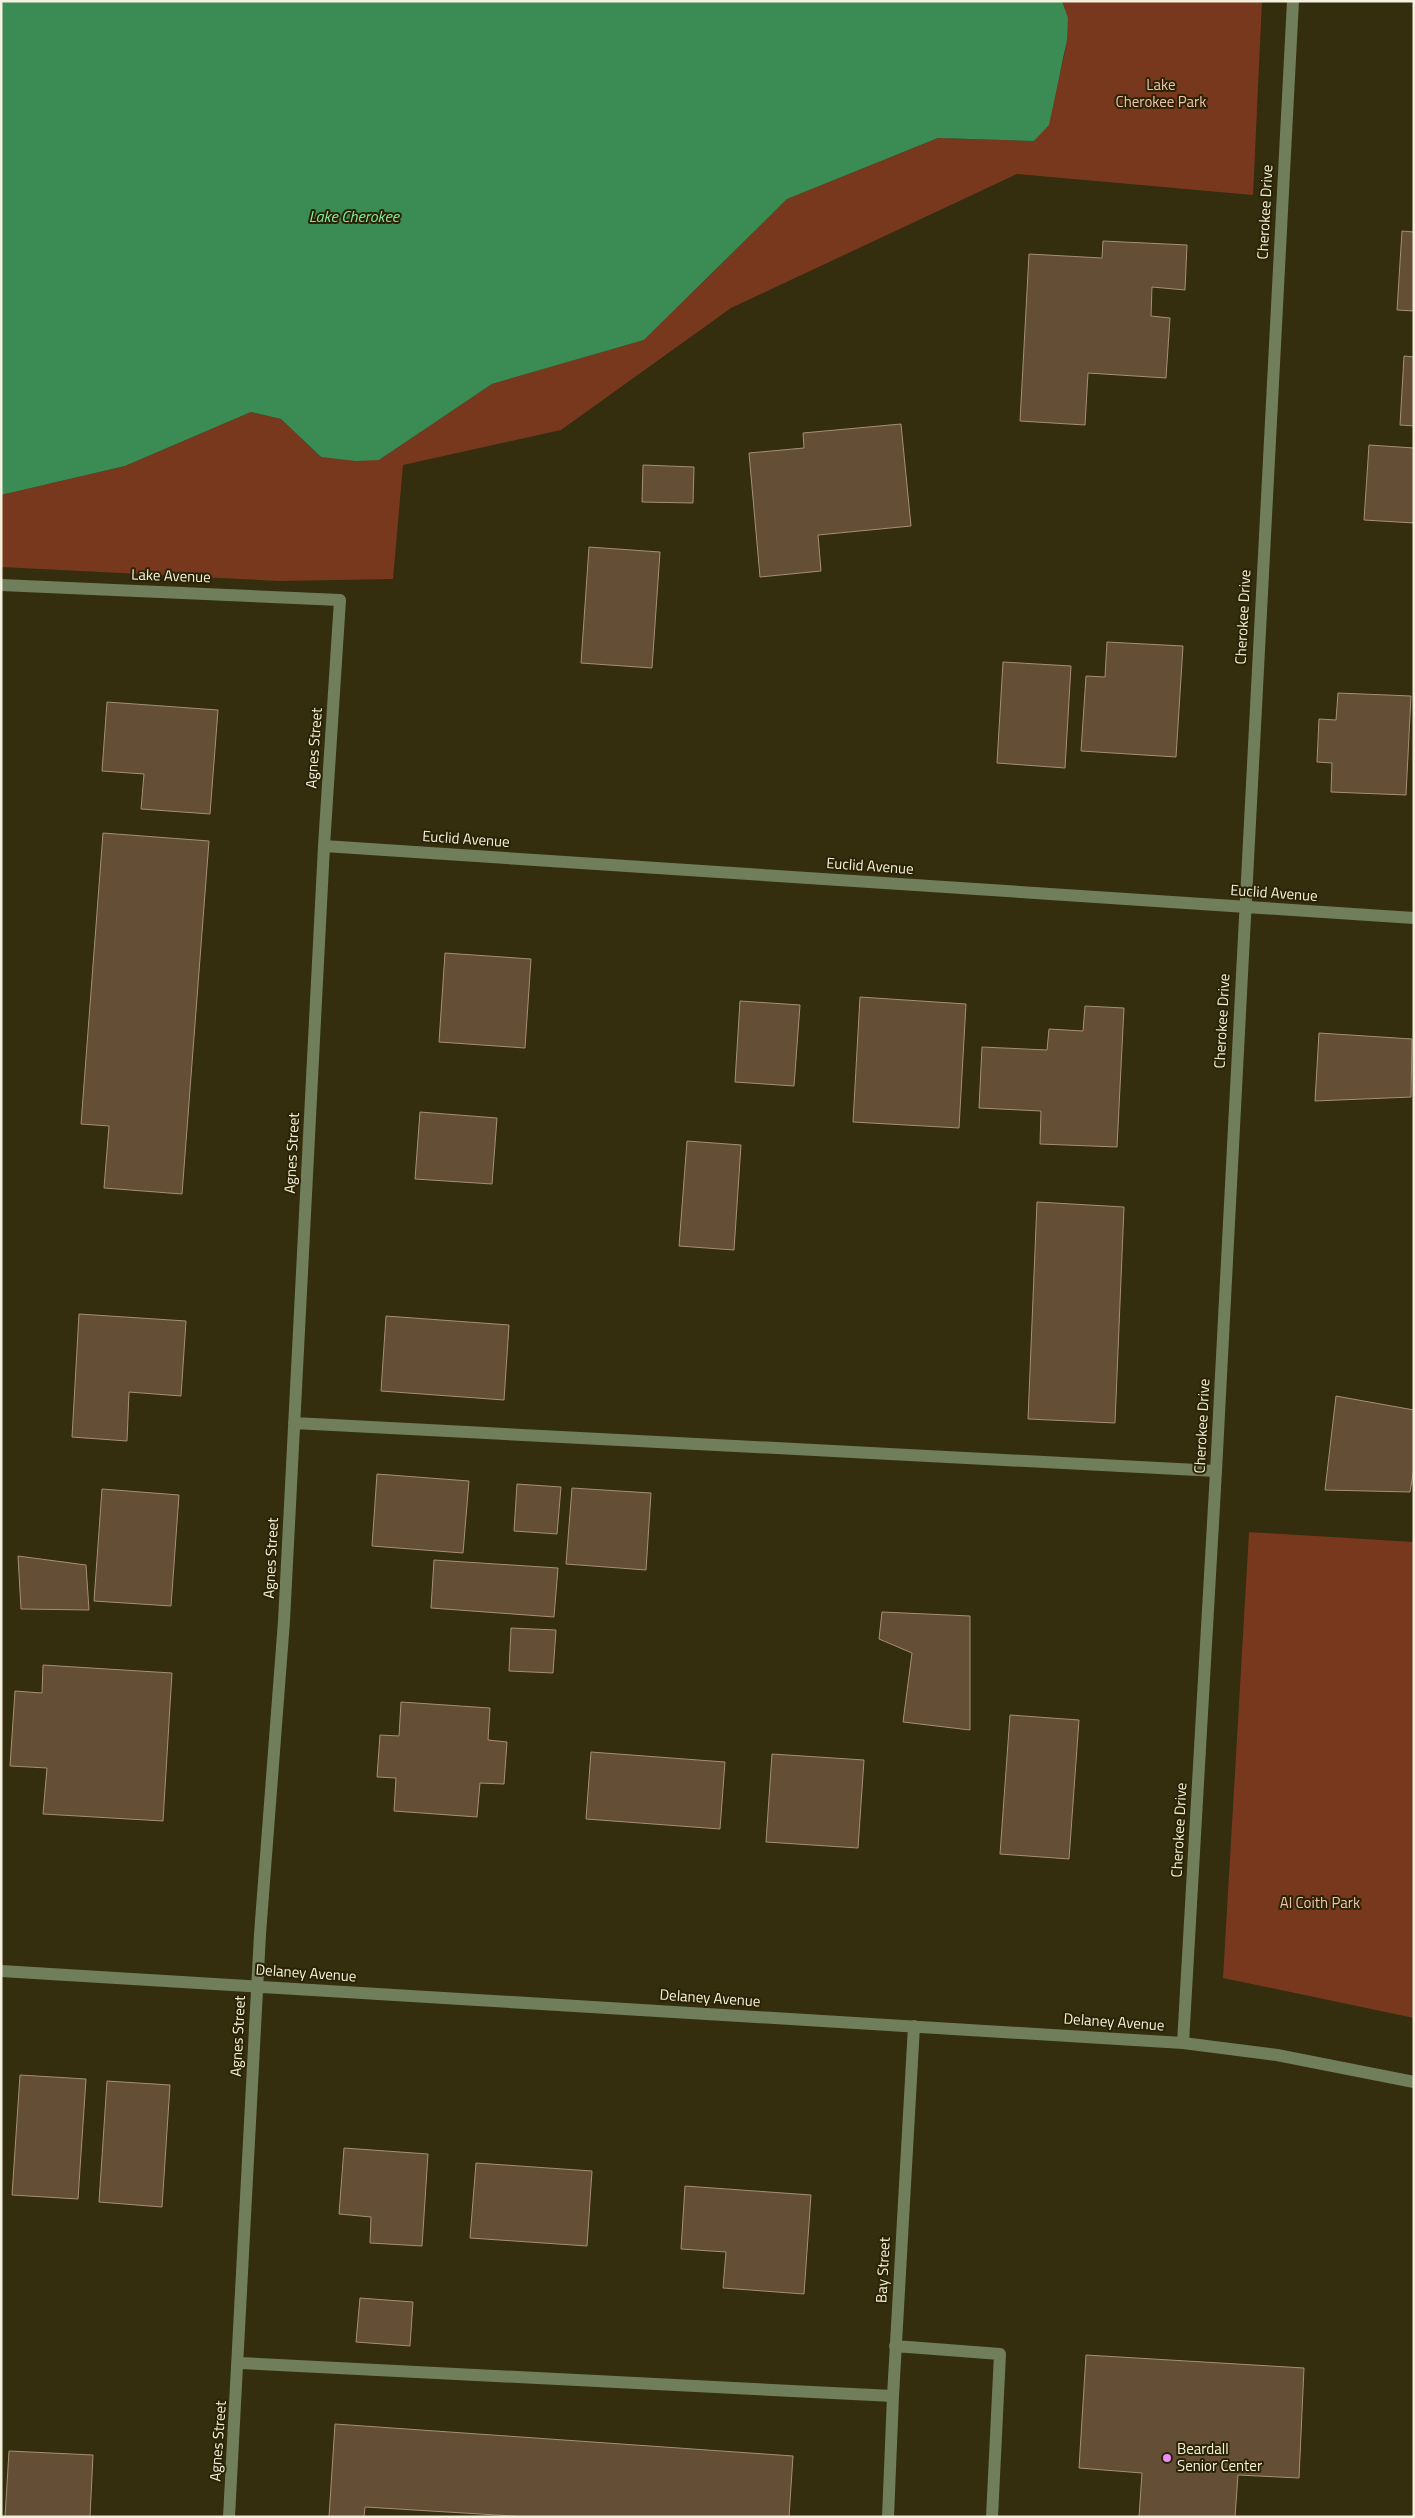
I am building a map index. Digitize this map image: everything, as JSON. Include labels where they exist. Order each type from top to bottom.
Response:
[{"type":"street","name":"Cherokee Drive","points":[[1183,2043],[1216,1471],[1244,907],[1293,1]]},
{"type":"street","name":"Lake Avenue","points":[[1,586],[340,600]]},
{"type":"street","name":"Agnes Street","points":[[229,2517],[239,2363],[257,1986],[284,1621],[324,846],[340,600]]},
{"type":"street","name":"Euclid Avenue","points":[[324,846],[1414,918]]},
{"type":"street","points":[[294,1423],[1216,1471]]},
{"type":"street","name":"Delaney Avenue","points":[[1,1971],[1183,2043],[1277,2055],[1414,2082]]},
{"type":"street","name":"Bay Street","points":[[888,2517],[892,2396],[914,2026]]},
{"type":"street","points":[[895,2346],[1000,2354],[992,2517]]},
{"type":"street","points":[[239,2363],[892,2396]]},
{"type":"green space","name":"Lake Cherokee Park","points":[[1062,1],[1262,1],[1253,195],[1017,174],[731,308],[561,430],[403,465],[393,579],[279,581],[1,567],[1,495],[125,466],[251,412],[281,419],[321,457],[379,460],[492,384],[644,340],[787,199],[938,138],[1035,141],[1060,72],[1064,54],[1067,36],[1066,18]]},
{"type":"green space","name":"Al Coith Park","points":[[1249,1532],[1414,1542],[1414,2018],[1223,1978]]},
{"type":"water","name":"Lake Cherokee","points":[[1,1],[1062,1],[1068,18],[1067,40],[1049,125],[1034,141],[938,138],[787,199],[644,340],[492,384],[379,460],[356,461],[321,457],[281,419],[251,412],[125,466],[1,495]]},
{"type":"building","points":[[1402,231],[1414,232],[1414,311],[1397,310]]},
{"type":"building","points":[[1103,241],[1187,245],[1185,290],[1152,287],[1151,316],[1170,318],[1166,378],[1088,373],[1085,425],[1020,421],[1029,254],[1102,258]]},
{"type":"building","points":[[1404,356],[1414,357],[1414,426],[1400,425]]},
{"type":"building","points":[[901,424],[911,526],[818,535],[821,571],[760,577],[749,453],[804,448],[803,433]]},
{"type":"building","points":[[1369,445],[1414,448],[1414,523],[1364,520]]},
{"type":"building","points":[[643,465],[694,467],[693,503],[642,502]]},
{"type":"building","points":[[589,547],[660,552],[652,668],[581,663]]},
{"type":"building","points":[[1107,642],[1183,646],[1176,757],[1081,751],[1086,676],[1105,677]]},
{"type":"building","points":[[1003,662],[1071,666],[1065,768],[997,763]]},
{"type":"building","points":[[1338,693],[1411,696],[1406,795],[1331,792],[1332,763],[1317,762],[1319,719],[1336,720]]},
{"type":"building","points":[[107,702],[218,710],[210,814],[141,809],[144,774],[102,771]]},
{"type":"building","points":[[103,833],[209,841],[182,1194],[104,1188],[109,1126],[81,1124]]},
{"type":"building","points":[[445,953],[531,959],[525,1048],[439,1042]]},
{"type":"building","points":[[860,997],[966,1004],[959,1128],[853,1122]]},
{"type":"building","points":[[740,1001],[800,1005],[794,1086],[735,1082]]},
{"type":"building","points":[[1085,1006],[1124,1008],[1117,1147],[1040,1144],[1041,1111],[979,1108],[982,1047],[1047,1050],[1049,1029],[1083,1031]]},
{"type":"building","points":[[1319,1033],[1412,1039],[1411,1097],[1315,1101]]},
{"type":"building","points":[[420,1112],[497,1118],[492,1184],[415,1179]]},
{"type":"building","points":[[687,1141],[741,1145],[734,1250],[679,1246]]},
{"type":"building","points":[[1037,1202],[1124,1207],[1115,1423],[1028,1419]]},
{"type":"building","points":[[79,1314],[186,1321],[181,1396],[129,1392],[127,1441],[72,1437]]},
{"type":"building","points":[[386,1316],[509,1325],[504,1400],[381,1391]]},
{"type":"building","points":[[1336,1396],[1414,1410],[1414,1468],[1410,1492],[1325,1490]]},
{"type":"building","points":[[377,1474],[469,1481],[463,1553],[372,1546]]},
{"type":"building","points":[[517,1484],[561,1487],[557,1534],[514,1531]]},
{"type":"building","points":[[572,1488],[651,1493],[646,1570],[566,1564]]},
{"type":"building","points":[[102,1489],[179,1495],[171,1606],[94,1601]]},
{"type":"building","points":[[18,1556],[86,1565],[89,1610],[21,1609]]},
{"type":"building","points":[[434,1560],[558,1568],[554,1617],[431,1608]]},
{"type":"building","points":[[882,1612],[970,1616],[970,1730],[903,1722],[912,1653],[879,1639]]},
{"type":"building","points":[[511,1628],[556,1630],[553,1673],[509,1671]]},
{"type":"building","points":[[43,1665],[172,1673],[163,1821],[43,1814],[47,1768],[10,1766],[15,1691],[42,1693]]},
{"type":"building","points":[[401,1702],[490,1708],[488,1740],[507,1742],[504,1784],[480,1783],[477,1817],[394,1811],[396,1778],[377,1777],[380,1735],[399,1736]]},
{"type":"building","points":[[1010,1715],[1079,1720],[1069,1859],[1000,1854]]},
{"type":"building","points":[[591,1752],[725,1762],[720,1829],[586,1819]]},
{"type":"building","points":[[772,1754],[864,1760],[858,1848],[766,1842]]},
{"type":"building","points":[[20,2075],[86,2079],[78,2199],[12,2195]]},
{"type":"building","points":[[107,2081],[170,2085],[162,2207],[99,2202]]},
{"type":"building","points":[[344,2148],[428,2154],[422,2246],[370,2243],[371,2217],[339,2214]]},
{"type":"building","points":[[476,2163],[592,2171],[587,2246],[470,2238]]},
{"type":"building","points":[[685,2186],[811,2195],[804,2294],[723,2288],[726,2252],[681,2249]]},
{"type":"building","points":[[360,2298],[413,2302],[410,2346],[356,2342]]},
{"type":"building","name":"Beardall Senior Center","points":[[1086,2355],[1304,2368],[1299,2478],[1238,2475],[1235,2517],[1139,2517],[1142,2473],[1079,2468]]},
{"type":"building","points":[[335,2424],[793,2456],[789,2517],[529,2517],[365,2507],[364,2517],[329,2517]]},
{"type":"building","points":[[9,2451],[93,2455],[90,2517],[5,2517]]},
{"type":"place","name":"Beardall Senior Center","points":[[1167,2458]]}]
